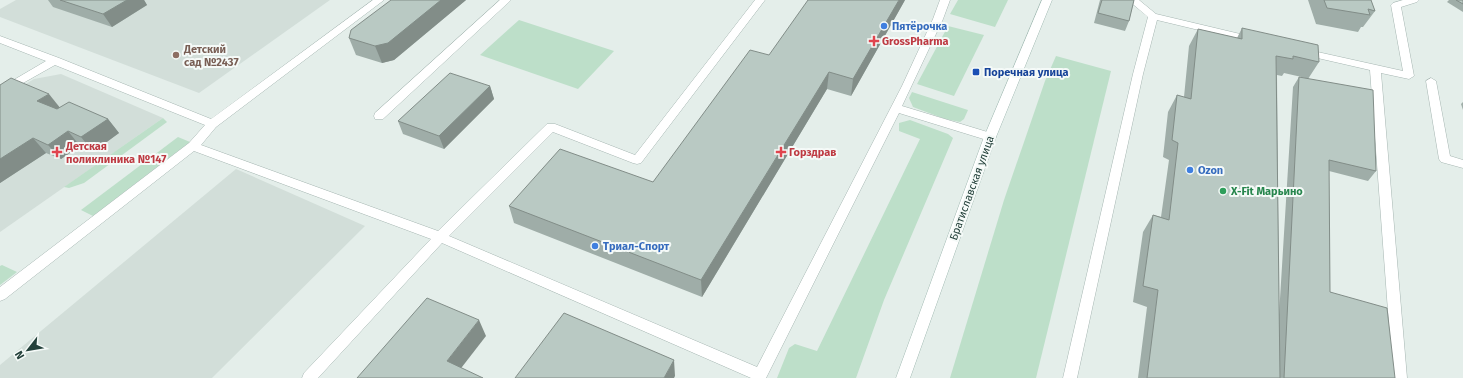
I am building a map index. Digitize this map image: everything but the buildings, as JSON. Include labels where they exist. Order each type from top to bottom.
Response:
[{"type":"main road","points":[[0,295],[193,146],[212,124],[379,0]]},
{"type":"main road","points":[[379,116],[506,0]]},
{"type":"main road","points":[[309,378],[440,237],[551,127],[637,160],[760,0]]},
{"type":"main road","points":[[193,146],[440,237],[760,377],[895,108],[938,19],[945,0]]},
{"type":"main road","name":"Братиславская улица","points":[[903,378],[990,137],[1046,0]]},
{"type":"main road","points":[[1133,0],[1153,16],[1260,41]]},
{"type":"main road","points":[[1290,49],[1409,76],[1396,5],[1414,0]]},
{"type":"main road","points":[[1070,378],[1138,74],[1153,16]]},
{"type":"main road","points":[[0,39],[212,124]]},
{"type":"main road","points":[[0,93],[55,60]]},
{"type":"main road","points":[[1375,68],[1400,378]]},
{"type":"main road","points":[[1431,81],[1444,159],[1463,164]]},
{"type":"main road","points":[[895,108],[990,137]]},
{"type":"shaded area","name":"Детский сад №2437","points":[[16,0],[330,0],[199,93],[0,17],[0,9]]},
{"type":"shaded area","name":"Детская поликлиника №147","points":[[61,74],[163,118],[0,232],[0,100],[34,79]]},
{"type":"shaded area","points":[[236,169],[365,226],[212,378],[0,378],[0,365]]},
{"type":"green space","points":[[958,0],[1008,0],[995,27],[950,14]]},
{"type":"green space","points":[[519,20],[614,51],[578,89],[480,55]]},
{"type":"green space","points":[[948,26],[984,35],[954,96],[917,84]]},
{"type":"green space","points":[[1056,56],[1111,71],[1036,378],[950,378],[1004,200],[1045,81]]},
{"type":"green space","points":[[912,92],[968,110],[964,119],[960,122],[945,119],[913,107],[909,98]]},
{"type":"green space","points":[[163,118],[167,122],[84,183],[69,188],[64,187]]},
{"type":"green space","points":[[910,120],[948,134],[953,138],[884,300],[856,378],[777,378],[789,348],[795,344],[817,351],[920,139],[899,131],[899,123]]},
{"type":"green space","points":[[178,137],[190,142],[93,216],[81,210]]},
{"type":"green space","points":[[2,265],[17,272],[0,285],[0,266]]},
{"type":"place","name":"Пятёрочка","points":[[884,26]]},
{"type":"place","name":"GrossPharma","points":[[874,41]]},
{"type":"place","name":"Детский сад №2437","points":[[176,55]]},
{"type":"place","name":"Поречная улица","points":[[976,72]]},
{"type":"place","name":"Детская поликлиника №147","points":[[57,152]]},
{"type":"place","name":"Горздрав","points":[[781,152]]},
{"type":"place","name":"Ozon","points":[[1190,170]]},
{"type":"place","name":"X-Fit Марьино","points":[[1223,191]]},
{"type":"place","name":"Триал-Спорт","points":[[595,246]]}]
